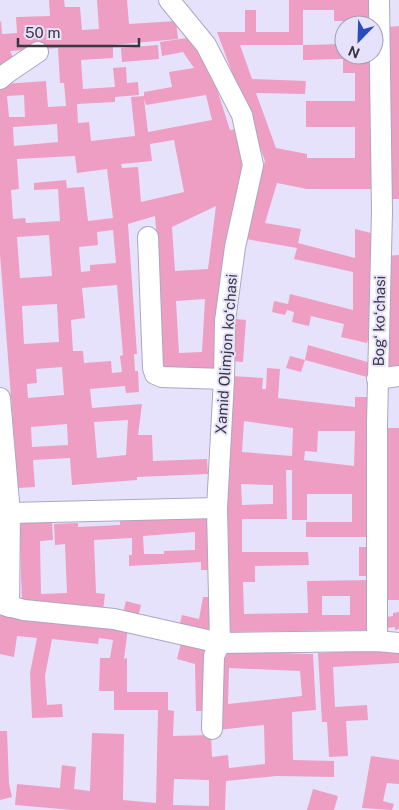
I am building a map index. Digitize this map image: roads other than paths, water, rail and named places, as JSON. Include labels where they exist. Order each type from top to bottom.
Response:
[{"type":"street","name":"Xamid Olimjon koʻchasi","points":[[169,0],[206,46],[242,115],[253,166],[235,247],[225,321],[217,508],[220,643],[214,656],[212,729]]},
{"type":"street","name":"Bogʻ koʻchasi","points":[[377,641],[377,379],[382,211],[379,0]]},
{"type":"street","points":[[0,79],[38,52]]},
{"type":"street","points":[[148,236],[153,368],[155,374],[224,379]]},
{"type":"street","points":[[377,379],[399,376]]},
{"type":"street","points":[[0,398],[10,513],[4,606],[24,610],[114,619],[220,643],[377,641],[399,643]]},
{"type":"street","points":[[10,513],[217,508]]}]
